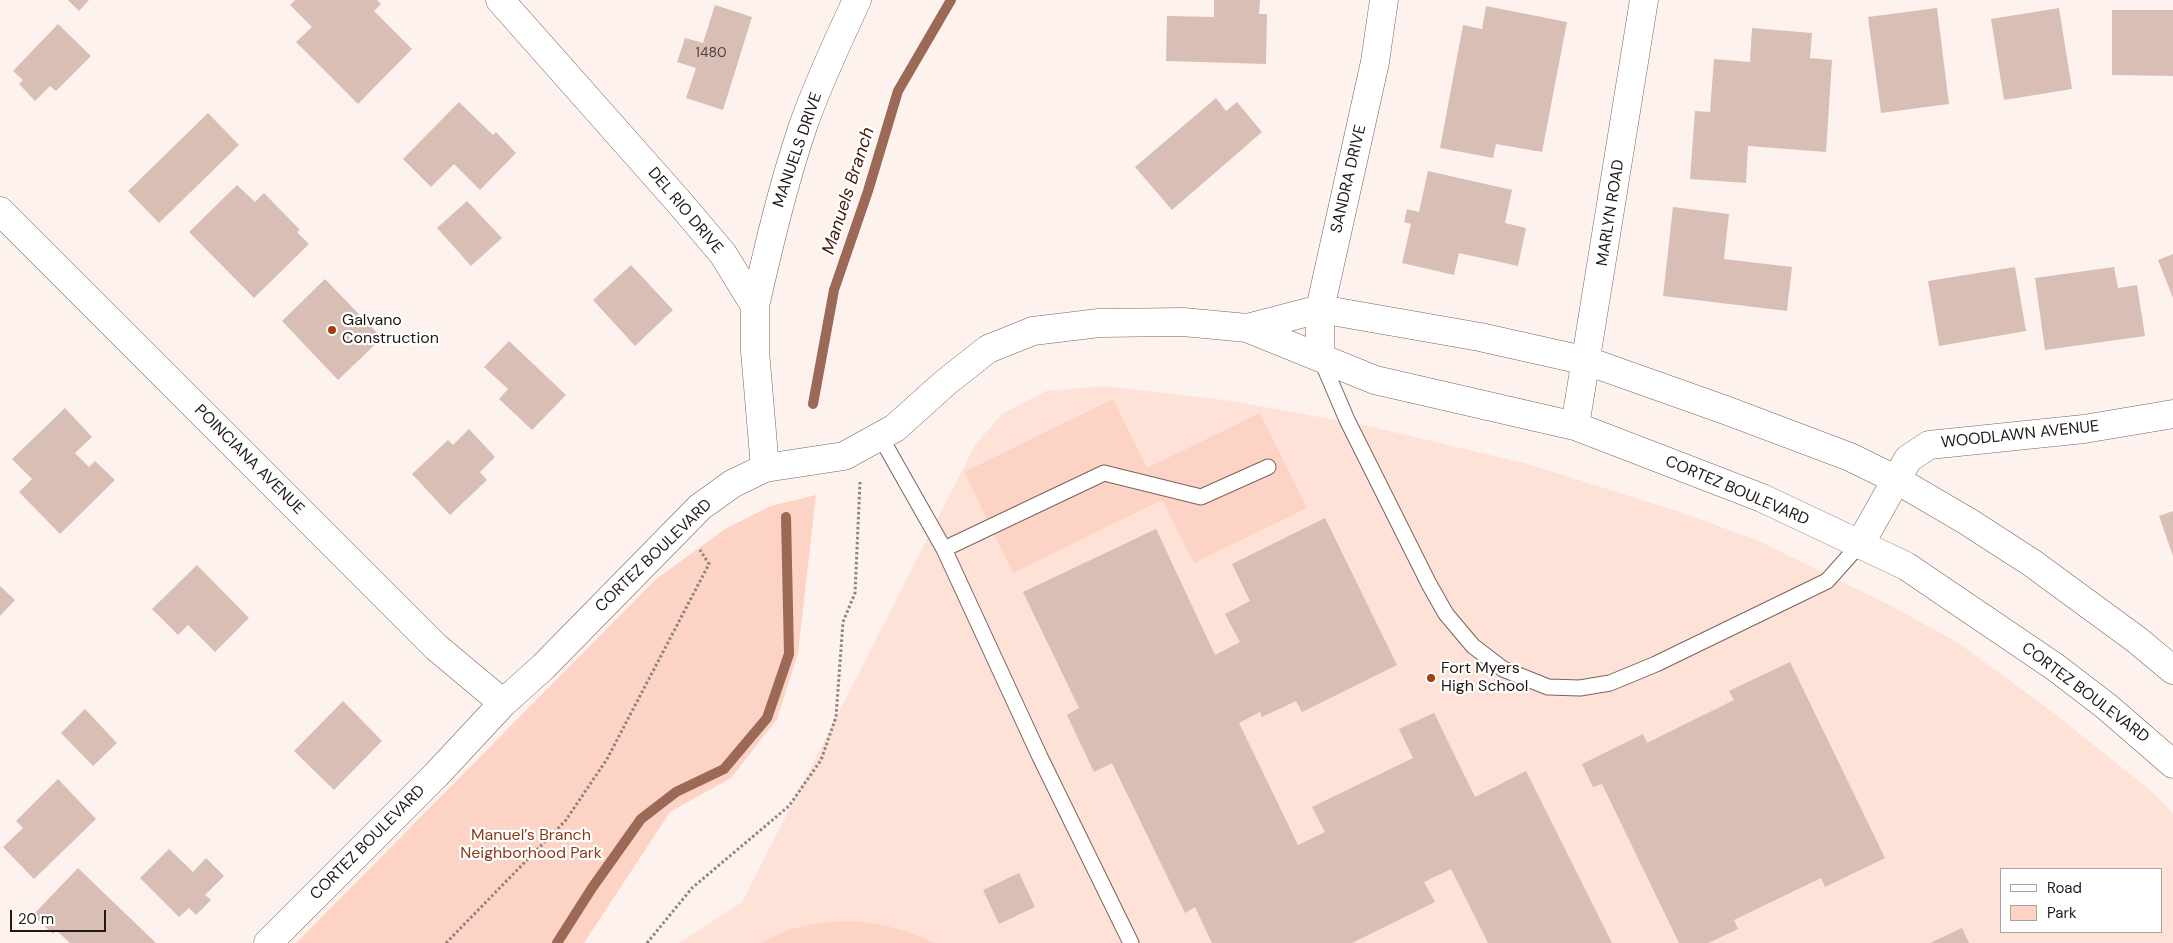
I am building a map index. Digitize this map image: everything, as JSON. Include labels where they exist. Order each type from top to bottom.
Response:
[{"type":"street","name":"DEL RIO DRIVE","points":[[500,0],[723,254],[755,306]]},
{"type":"street","name":"MANUELS DRIVE","points":[[755,306],[776,213],[803,125],[857,0]]},
{"type":"street","name":"SANDRA DRIVE","points":[[1320,357],[1320,309],[1375,62],[1384,0]]},
{"type":"street","name":"MARLYN ROAD","points":[[1575,426],[1644,0]]},
{"type":"street","name":"POINCIANA AVENUE","points":[[0,211],[436,647],[503,703]]},
{"type":"street","points":[[755,306],[755,351],[765,468]]},
{"type":"street","name":"CORTEZ BOULEVARD","points":[[1247,328],[1320,309],[1480,336],[1587,361],[1728,411],[1841,454],[1895,479],[1967,521],[2032,563],[2136,640],[2173,670]]},
{"type":"street","name":"CORTEZ BOULEVARD","points":[[268,943],[436,775],[503,703],[543,667],[700,507],[732,484],[765,468],[844,456],[895,428],[945,383],[988,349],[1033,331],[1099,323],[1183,322],[1247,328],[1375,380],[1575,426],[1762,498],[1906,566],[2055,667],[2106,706],[2173,764]]},
{"type":"street","name":"WOODLAWN AVENUE","points":[[1860,544],[1895,479],[1908,460],[1929,445],[2084,429],[2173,414]]},
{"type":"lane","points":[[1320,357],[1347,420],[1429,584],[1446,614],[1473,646],[1503,668],[1548,687],[1580,688],[1610,683],[1656,664],[1827,581],[1860,544]]},
{"type":"lane","points":[[871,441],[944,549],[1040,757],[1131,943]]},
{"type":"lane","points":[[944,549],[1104,473],[1201,497],[1268,467]]},
{"type":"path","points":[[647,943],[692,888],[790,806],[821,760],[836,717],[844,622],[855,593],[871,441]]},
{"type":"path","points":[[446,943],[566,820],[607,759],[709,564],[684,524]]},
{"type":"shaded area","name":"Fort Myers High School","points":[[1105,386],[1232,401],[1373,427],[1528,464],[1680,512],[1759,541],[1889,605],[1957,642],[2055,714],[2150,790],[2173,813],[2173,943],[679,943],[742,902],[975,445],[1002,414],[1046,391]]},
{"type":"green space","points":[[1113,399],[1147,468],[1260,413],[1307,508],[1194,563],[1162,500],[1013,573],[964,472]]},
{"type":"green space","name":"Manuel’s Branch Neighborhood Park","points":[[816,495],[798,653],[777,719],[731,778],[670,812],[584,943],[296,943],[655,580],[725,529],[771,506]]},
{"type":"green space","points":[[850,921],[894,928],[935,943],[762,943],[772,937],[804,926]]},
{"type":"building","points":[[68,0],[89,0],[79,11]]},
{"type":"building","points":[[295,0],[377,0],[381,4],[374,11],[412,49],[358,104],[296,42],[312,27],[290,5]]},
{"type":"building","points":[[1214,0],[1260,0],[1259,14],[1267,14],[1266,64],[1166,61],[1167,16],[1214,17]]},
{"type":"building","points":[[715,5],[752,17],[723,110],[686,98],[696,68],[677,62],[685,38],[703,43]]},
{"type":"building","points":[[1486,6],[1567,22],[1542,152],[1496,144],[1493,158],[1440,148],[1463,25],[1482,29]]},
{"type":"building","points":[[1937,8],[1949,104],[1881,113],[1868,17]]},
{"type":"building","points":[[2059,8],[2072,89],[2004,100],[1991,19]]},
{"type":"building","points":[[2112,10],[2173,10],[2173,76],[2112,75]]},
{"type":"building","points":[[58,24],[91,56],[56,91],[50,86],[35,101],[19,84],[23,80],[13,71]]},
{"type":"building","points":[[1752,28],[1812,33],[1810,58],[1832,60],[1826,152],[1748,146],[1746,183],[1690,179],[1695,111],[1710,112],[1714,59],[1750,62]]},
{"type":"building","points":[[1216,98],[1226,111],[1237,102],[1262,132],[1172,210],[1135,167]]},
{"type":"building","points":[[459,102],[493,135],[496,132],[516,153],[480,190],[454,164],[431,187],[403,159]]},
{"type":"building","points":[[208,113],[239,145],[159,223],[128,191]]},
{"type":"building","points":[[1428,171],[1512,190],[1505,223],[1526,228],[1518,266],[1459,253],[1454,275],[1402,263],[1411,224],[1404,222],[1407,209],[1419,212]]},
{"type":"building","points":[[237,185],[255,202],[264,193],[300,230],[297,232],[309,244],[254,298],[189,232]]},
{"type":"building","points":[[467,201],[502,238],[471,266],[437,228]]},
{"type":"building","points":[[1673,207],[1729,214],[1724,259],[1792,267],[1787,311],[1663,296]]},
{"type":"building","points":[[2173,254],[2173,298],[2158,260]]},
{"type":"building","points":[[631,265],[673,310],[635,346],[593,300]]},
{"type":"building","points":[[2015,267],[2026,331],[1939,346],[1928,281]]},
{"type":"building","points":[[2114,267],[2118,288],[2137,285],[2145,336],[2045,350],[2035,278]]},
{"type":"building","name":"Galvano Construction","points":[[325,279],[382,338],[338,380],[282,321]]},
{"type":"building","points":[[509,341],[566,395],[532,430],[499,399],[508,389],[484,367]]},
{"type":"building","points":[[65,408],[92,437],[75,453],[89,467],[95,461],[115,480],[60,534],[19,492],[32,479],[12,459]]},
{"type":"building","points":[[469,429],[495,457],[480,472],[487,480],[450,515],[412,474],[448,440],[453,445]]},
{"type":"building","points":[[2173,511],[2173,556],[2159,516]]},
{"type":"building","points":[[1325,518],[1397,665],[1302,712],[1296,701],[1262,717],[1260,712],[1239,723],[1298,845],[1325,832],[1312,807],[1413,758],[1399,729],[1434,713],[1475,797],[1526,771],[1612,943],[1488,943],[1451,869],[1424,882],[1435,902],[1352,943],[1212,943],[1195,907],[1185,913],[1112,763],[1094,772],[1067,715],[1079,708],[1023,592],[1156,529],[1215,655],[1240,642],[1225,614],[1250,601],[1232,564]]},
{"type":"building","points":[[197,565],[249,618],[215,652],[188,625],[178,635],[152,609]]},
{"type":"building","points":[[0,586],[15,600],[0,616]]},
{"type":"building","points":[[1790,662],[1885,858],[1825,887],[1821,878],[1734,920],[1738,929],[1708,943],[1679,943],[1602,784],[1593,787],[1582,764],[1643,734],[1647,743],[1734,700],[1729,691]]},
{"type":"building","points":[[343,701],[382,741],[334,790],[294,751]]},
{"type":"building","points":[[85,709],[117,743],[93,766],[61,733]]},
{"type":"building","points":[[58,779],[96,819],[34,879],[3,847],[23,828],[16,821]]},
{"type":"building","points":[[169,849],[193,872],[206,858],[224,876],[205,895],[211,900],[196,915],[189,908],[179,917],[140,878]]},
{"type":"building","points":[[78,868],[156,943],[70,943],[56,930],[53,934],[33,915]]},
{"type":"building","points":[[1019,873],[1035,907],[999,924],[983,890]]},
{"type":"building","points":[[1962,928],[1969,943],[1930,943]]},
{"type":"waterway","name":"Manuels Branch","points":[[813,404],[834,290],[868,191],[898,91],[951,0]]},
{"type":"waterway","name":"Manuels Branch","points":[[557,943],[592,888],[641,819],[676,792],[724,769],[767,718],[789,654],[786,517]]},
{"type":"place","name":"Galvano Construction","points":[[332,330]]},
{"type":"place","name":"Fort Myers High School","points":[[1431,678]]}]
